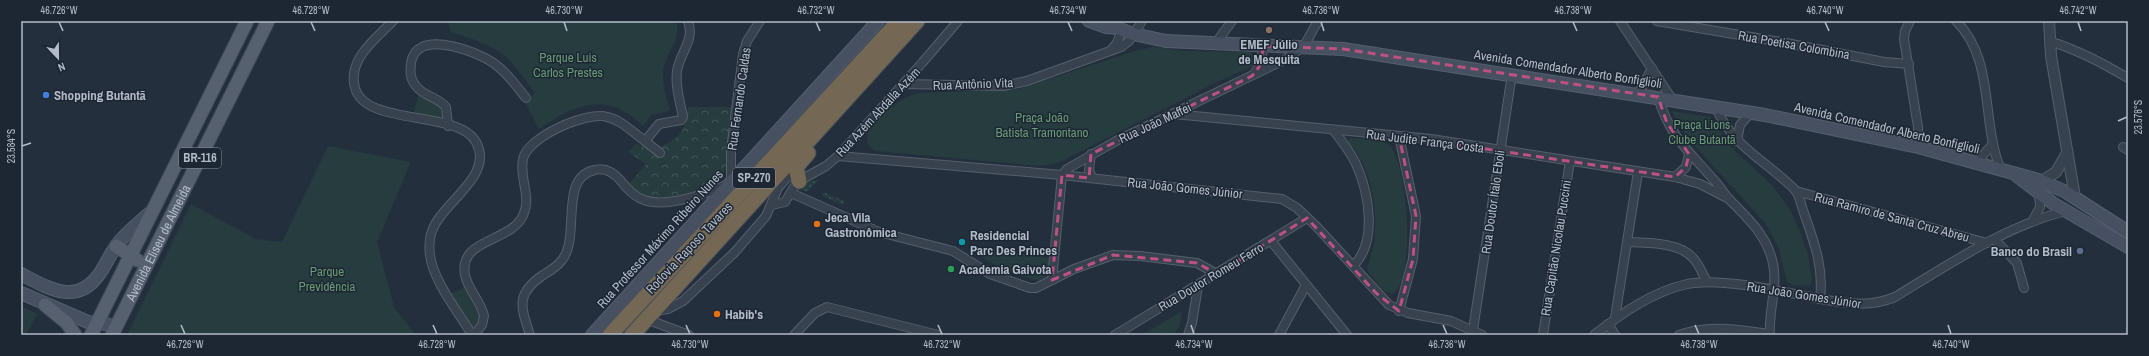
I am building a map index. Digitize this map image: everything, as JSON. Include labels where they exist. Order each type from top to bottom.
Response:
[{"type":"highway","name":"Rodovia Raposo Tavares","points":[[610,335],[899,21]]},
{"type":"highway","name":"Rodovia Raposo Tavares","points":[[632,335],[852,90],[917,21]]},
{"type":"highway","points":[[795,180],[845,109],[852,90]]},
{"type":"main road","name":"Avenida Eliseu de Almeida","points":[[91,335],[247,21]]},
{"type":"main road","name":"Avenida Eliseu de Almeida","points":[[113,331],[268,21]]},
{"type":"main road","name":"Rua Professor Máximo Ribeiro Nunes","points":[[592,335],[878,21]]},
{"type":"main road","name":"Avenida Comendador Alberto Bonfiglioli","points":[[1089,21],[1106,27],[1121,28],[1169,41],[1343,48],[1751,112],[1918,147],[2042,181],[2075,197],[2128,232]]},
{"type":"main road","points":[[2004,170],[2066,211],[2083,219],[2128,246]]},
{"type":"main road","points":[[2083,219],[2090,207]]},
{"type":"main road","points":[[21,274],[55,291],[70,293],[78,291],[95,280],[116,246],[152,212]]},
{"type":"main road","points":[[116,246],[131,254],[138,262],[129,288],[132,295]]},
{"type":"main road","points":[[21,293],[45,305],[88,322],[97,323],[113,331]]},
{"type":"main road","points":[[45,305],[67,323],[75,335]]},
{"type":"street","points":[[393,21],[359,58],[353,70],[353,81],[356,94],[372,107],[448,126],[472,136],[479,148],[481,158],[475,176],[443,211],[436,222],[432,232],[430,257],[440,284],[473,335],[482,325],[484,316],[467,282],[464,271],[465,260],[474,248],[510,231],[519,224],[525,211],[526,203],[522,165],[525,151],[531,144],[578,120],[598,115],[613,118],[621,123],[660,154]]},
{"type":"street","points":[[645,141],[659,124],[680,121],[683,119],[677,76],[680,63],[690,40],[688,21]]},
{"type":"street","name":"Rua Fernando Caldas","points":[[730,182],[731,150],[743,54],[747,41],[760,21]]},
{"type":"street","name":"Rua Azém Abdalla Azém","points":[[649,316],[668,309],[683,301],[736,252],[766,216],[778,188],[826,166],[838,156],[904,84],[958,21]]},
{"type":"street","name":"Rua Antônio Vita","points":[[904,84],[1004,86],[1027,81],[1109,52],[1125,44],[1121,28],[1142,21]]},
{"type":"street","points":[[1215,44],[1232,21]]},
{"type":"street","points":[[1304,46],[1318,21]]},
{"type":"street","points":[[1620,21],[1672,99]]},
{"type":"street","name":"Rua Poetisa Colombina","points":[[1657,21],[1908,64]]},
{"type":"street","points":[[1910,21],[1905,31],[1904,39],[1918,127],[1918,147]]},
{"type":"street","points":[[1956,21],[1972,40],[1980,61],[1992,145],[2004,170]]},
{"type":"street","points":[[2049,21],[2049,41],[2075,197]]},
{"type":"street","points":[[2049,41],[2096,59],[2128,78]]},
{"type":"street","points":[[448,126],[446,107],[419,90],[411,78],[411,61],[419,50],[426,46],[436,44],[452,45],[486,58],[507,74],[526,98]]},
{"type":"street","points":[[1252,76],[1259,67],[1264,46]]},
{"type":"street","name":"Rua João Maffei","points":[[1062,175],[1072,164],[1286,59],[1304,46]]},
{"type":"street","points":[[1637,94],[1652,68]]},
{"type":"street","name":"Rua Doutor Ítalo Eboli","points":[[1474,330],[1512,74]]},
{"type":"street","points":[[1658,97],[1667,123],[1675,137],[1729,198],[1755,224],[1766,243],[1773,265],[1774,291],[1770,334],[1708,328],[1679,335]]},
{"type":"street","points":[[1716,107],[1723,122],[1737,141],[1796,191],[1820,261],[1822,285],[1820,299]]},
{"type":"street","points":[[1737,141],[1740,125],[1751,112]]},
{"type":"street","name":"Rua Judite França Costa","points":[[1174,114],[1334,131],[1431,139],[1675,177],[1700,184],[1729,198]]},
{"type":"street","points":[[1334,131],[1357,166],[1368,212],[1368,235],[1366,246],[1359,261],[1353,266]]},
{"type":"street","points":[[1399,136],[1416,216],[1413,259],[1399,311]]},
{"type":"street","points":[[1977,162],[1992,145]]},
{"type":"street","points":[[1091,154],[1089,170],[1092,178]]},
{"type":"street","points":[[1675,177],[1686,167],[1689,154]]},
{"type":"street","points":[[2032,222],[2040,207],[2039,187],[2042,181],[2056,172],[2067,154]]},
{"type":"street","name":"Rua João Gomes Júnior","points":[[838,156],[1062,175],[1270,197],[1291,203],[1389,305],[1399,311],[1451,320],[1482,335]]},
{"type":"street","name":"Rua Capitão Nicolau Puccini","points":[[1543,335],[1570,161]]},
{"type":"street","points":[[530,335],[522,300],[531,284],[558,265],[565,256],[570,239],[574,188],[581,177],[595,170],[608,170],[640,199],[656,202],[695,197],[730,182]]},
{"type":"street","points":[[1615,318],[1638,172]]},
{"type":"street","points":[[1052,280],[1062,175]]},
{"type":"street","points":[[772,205],[785,202],[795,180],[879,232],[959,254],[990,274],[1030,288],[1036,288],[1074,269],[1113,255],[1140,256],[1197,263],[1217,274]]},
{"type":"street","name":"Rua Ramiro de Santa Cruz Abreu","points":[[1796,191],[1991,241]]},
{"type":"street","name":"Rua João Gomes Júnior","points":[[1594,335],[1615,318],[1668,290],[1689,284],[1707,282],[1747,286],[1864,305],[1886,301],[1991,241],[2032,222],[2066,211]]},
{"type":"street","name":"Rua Doutor Romeu Ferro","points":[[1115,335],[1198,286],[1307,218]]},
{"type":"street","points":[[1271,241],[1347,335]]},
{"type":"street","points":[[1991,241],[2017,263],[2024,288]]},
{"type":"street","points":[[1627,242],[1663,246],[1686,252],[1693,258],[1707,282]]},
{"type":"street","points":[[1279,335],[1306,285]]},
{"type":"street","points":[[1188,335],[1194,312],[1198,286]]},
{"type":"street","points":[[794,335],[815,313],[827,307],[938,335]]},
{"type":"street","points":[[649,316],[689,335]]},
{"type":"street","points":[[1608,324],[1615,335]]},
{"type":"highlighted area","points":[[1264,46],[1343,49],[1658,97],[1667,123],[1689,154],[1686,167],[1675,177],[1399,136],[1416,216],[1413,259],[1399,311],[1376,293],[1307,218],[1217,274],[1197,263],[1113,255],[1052,280],[1062,175],[1089,178],[1091,154],[1252,76],[1259,67]]},
{"type":"green space","name":"Parque Luis Carlos Prestes","points":[[448,21],[676,21],[678,28],[677,34],[664,64],[663,71],[664,86],[670,111],[651,115],[643,126],[629,115],[616,108],[604,105],[591,105],[566,113],[539,129],[525,102],[535,93],[515,66],[506,57],[491,47],[450,32]]},
{"type":"green space","name":"Praça João Batista Tramontano","points":[[1154,47],[1186,51],[1252,52],[1254,66],[1219,81],[1058,163],[1039,166],[876,151],[868,144],[867,136],[871,127],[879,118],[900,101],[918,93],[1019,89],[1138,50]]},
{"type":"green space","points":[[420,91],[442,104],[446,125],[412,117]]},
{"type":"green space","points":[[688,107],[733,107],[732,139],[727,165],[722,177],[716,185],[700,192],[659,199],[646,199],[628,185],[646,164],[628,152],[636,144],[651,150],[674,140],[685,125]]},
{"type":"green space","name":"Praça Lions Clube Butantã","points":[[1672,111],[1710,117],[1732,148],[1772,185],[1790,210],[1800,231],[1808,255],[1812,279],[1810,286],[1792,285],[1787,282],[1778,247],[1766,224],[1691,142],[1680,127]]},
{"type":"green space","points":[[1350,138],[1385,142],[1389,145],[1396,156],[1401,174],[1405,197],[1407,247],[1405,269],[1400,285],[1392,294],[1384,291],[1368,272],[1368,265],[1374,242],[1374,202],[1368,175],[1356,151],[1347,141]]},
{"type":"green space","name":"Parque Previdência","points":[[328,146],[411,162],[377,242],[394,307],[416,335],[127,335],[191,204],[256,239],[282,242]]},
{"type":"green space","points":[[819,180],[807,192],[799,189],[799,185],[804,182]]},
{"type":"green space","points":[[823,192],[845,201],[843,205],[822,196]]},
{"type":"green space","points":[[983,248],[1050,258],[1048,276],[1038,281],[1002,270],[981,256]]},
{"type":"green space","points":[[467,282],[483,312],[474,335],[447,295],[462,289]]},
{"type":"green space","points":[[21,306],[37,314],[26,335],[21,335]]},
{"type":"green space","points":[[1182,311],[1180,324],[1174,335],[1142,335]]},
{"type":"place","name":"EMEF Júlio de Mesquita","points":[[1269,30]]},
{"type":"place","name":"Shopping Butantã","points":[[46,95]]},
{"type":"place","name":"Jeca Vila Gastronômica","points":[[817,224]]},
{"type":"place","name":"Residencial Parc Des Princes","points":[[962,242]]},
{"type":"place","name":"Banco do Brasil","points":[[2080,251]]},
{"type":"place","name":"Academia Gaivota","points":[[951,269]]},
{"type":"place","name":"Habib's","points":[[717,314]]}]
